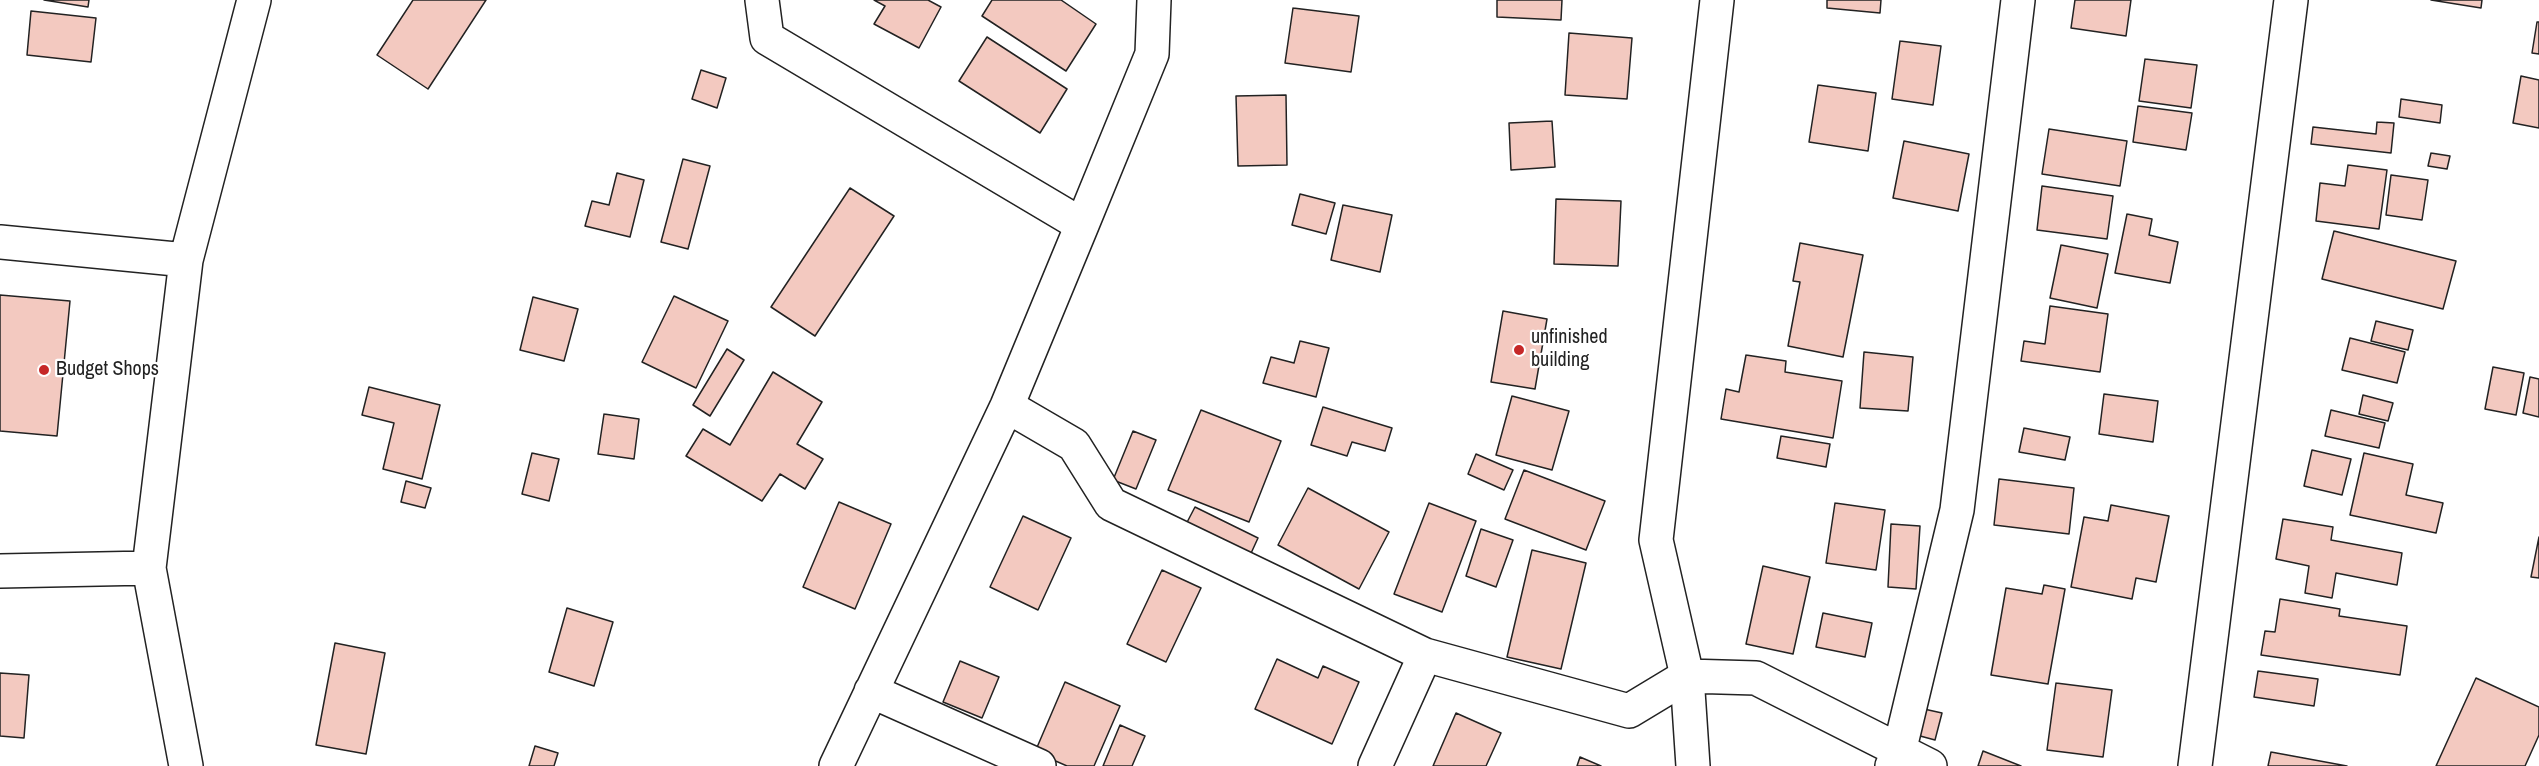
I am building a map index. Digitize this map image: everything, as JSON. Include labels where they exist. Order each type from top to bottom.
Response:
[{"type":"street","points":[[186,766],[150,568],[186,260],[254,0]]},
{"type":"street","points":[[762,0],[767,38],[1082,225]]},
{"type":"street","points":[[836,766],[1006,406],[1082,225],[1152,54],[1154,0]]},
{"type":"street","points":[[1693,766],[1687,676],[1656,540],[1717,0]]},
{"type":"street","points":[[1895,759],[1957,510],[2018,0]]},
{"type":"street","points":[[2195,766],[2291,0]]},
{"type":"street","points":[[0,242],[186,260]]},
{"type":"street","points":[[1006,406],[1074,445],[1111,504],[1425,655],[1629,711],[1687,676],[1755,678],[1895,759],[1930,766]]},
{"type":"street","points":[[0,571],[150,568]]},
{"type":"street","points":[[1375,766],[1425,655]]},
{"type":"street","points":[[871,690],[1039,766]]},
{"type":"building","points":[[44,0],[89,0],[88,7]]},
{"type":"building","points":[[413,0],[486,0],[428,89],[377,55]]},
{"type":"building","points":[[874,0],[928,0],[941,7],[919,48],[874,24],[885,6]]},
{"type":"building","points":[[992,0],[1061,0],[1096,24],[1066,71],[982,16]]},
{"type":"building","points":[[1497,0],[1562,0],[1561,20],[1497,17]]},
{"type":"building","points":[[1827,0],[1881,0],[1880,13],[1827,8]]},
{"type":"building","points":[[2075,0],[2131,0],[2126,36],[2071,28]]},
{"type":"building","points":[[2431,0],[2482,0],[2481,8]]},
{"type":"building","points":[[1293,8],[1359,16],[1351,72],[1285,63]]},
{"type":"building","points":[[31,11],[96,18],[91,62],[27,55]]},
{"type":"building","points":[[2537,22],[2539,22],[2539,54],[2532,53]]},
{"type":"building","points":[[1569,33],[1632,38],[1627,99],[1565,95]]},
{"type":"building","points":[[987,37],[1067,89],[1040,133],[959,81]]},
{"type":"building","points":[[1900,41],[1941,46],[1933,105],[1892,99]]},
{"type":"building","points":[[2145,59],[2197,65],[2191,108],[2139,101]]},
{"type":"building","points":[[701,70],[726,78],[717,108],[692,99]]},
{"type":"building","points":[[2521,76],[2539,80],[2539,128],[2513,123]]},
{"type":"building","points":[[1818,85],[1876,93],[1868,151],[1809,142]]},
{"type":"building","points":[[1286,95],[1287,165],[1238,166],[1236,96]]},
{"type":"building","points":[[2401,99],[2442,105],[2440,123],[2399,117]]},
{"type":"building","points":[[2138,106],[2192,113],[2186,150],[2133,142]]},
{"type":"building","points":[[1552,121],[1555,167],[1511,170],[1509,123]]},
{"type":"building","points":[[2377,122],[2394,123],[2391,153],[2311,144],[2313,127],[2376,134]]},
{"type":"building","points":[[2049,129],[2127,141],[2120,186],[2042,174]]},
{"type":"building","points":[[1904,141],[1969,154],[1958,211],[1893,198]]},
{"type":"building","points":[[2431,153],[2450,156],[2447,169],[2428,166]]},
{"type":"building","points":[[683,159],[710,166],[688,249],[661,242]]},
{"type":"building","points":[[2348,165],[2387,170],[2379,229],[2316,221],[2320,183],[2345,186]]},
{"type":"building","points":[[617,173],[644,180],[630,237],[585,226],[592,201],[609,205]]},
{"type":"building","points":[[2391,175],[2428,180],[2422,220],[2386,215]]},
{"type":"building","points":[[2042,186],[2113,196],[2107,239],[2037,230]]},
{"type":"building","points":[[850,188],[894,216],[815,336],[771,307]]},
{"type":"building","points":[[1300,194],[1335,203],[1326,234],[1292,225]]},
{"type":"building","points":[[1556,199],[1621,201],[1618,266],[1554,264]]},
{"type":"building","points":[[1343,205],[1392,215],[1380,272],[1331,260]]},
{"type":"building","points":[[2127,214],[2152,219],[2149,235],[2178,242],[2170,283],[2115,273]]},
{"type":"building","points":[[2334,231],[2456,261],[2443,309],[2322,279]]},
{"type":"building","points":[[1800,243],[1863,255],[1843,357],[1788,346],[1800,282],[1793,281]]},
{"type":"building","points":[[2061,245],[2108,254],[2097,308],[2050,298]]},
{"type":"building","points":[[0,295],[70,301],[57,436],[0,431]]},
{"type":"building","points":[[674,296],[728,321],[696,388],[642,362]]},
{"type":"building","points":[[533,297],[578,309],[564,361],[520,350]]},
{"type":"building","points":[[2050,306],[2108,314],[2100,372],[2021,361],[2024,341],[2045,344]]},
{"type":"building","name":"unfinished building","points":[[1503,311],[1547,319],[1535,389],[1491,382]]},
{"type":"building","points":[[2376,321],[2413,330],[2408,350],[2371,341]]},
{"type":"building","points":[[2350,338],[2405,352],[2397,383],[2342,370]]},
{"type":"building","points":[[1300,341],[1329,348],[1316,397],[1263,383],[1271,357],[1294,363]]},
{"type":"building","points":[[727,349],[744,360],[710,416],[693,405]]},
{"type":"building","points":[[1864,352],[1913,357],[1908,411],[1860,408]]},
{"type":"building","points":[[1746,355],[1786,361],[1785,372],[1842,381],[1833,438],[1721,419],[1726,389],[1739,392]]},
{"type":"building","points":[[2493,367],[2524,373],[2516,415],[2485,409]]},
{"type":"building","points":[[773,372],[822,402],[797,444],[823,459],[805,489],[780,474],[762,501],[686,456],[703,429],[730,445]]},
{"type":"building","points":[[2530,377],[2539,379],[2539,417],[2523,413]]},
{"type":"building","points":[[369,387],[440,405],[422,479],[383,469],[394,423],[362,415]]},
{"type":"building","points":[[2104,394],[2158,401],[2153,442],[2099,434]]},
{"type":"building","points":[[2363,395],[2393,403],[2388,421],[2359,414]]},
{"type":"building","points":[[1512,396],[1569,411],[1552,470],[1496,455]]},
{"type":"building","points":[[1323,407],[1392,428],[1385,451],[1352,442],[1347,456],[1311,445]]},
{"type":"building","points":[[1201,410],[1281,441],[1249,522],[1168,490]]},
{"type":"building","points":[[2331,410],[2385,423],[2379,448],[2325,436]]},
{"type":"building","points":[[604,414],[639,419],[634,459],[598,454]]},
{"type":"building","points":[[2024,428],[2070,437],[2065,460],[2019,452]]},
{"type":"building","points":[[1133,431],[1156,440],[1136,489],[1113,480]]},
{"type":"building","points":[[1781,436],[1830,444],[1826,467],[1777,458]]},
{"type":"building","points":[[2312,450],[2351,459],[2342,495],[2304,486]]},
{"type":"building","points":[[532,453],[559,459],[549,501],[522,494]]},
{"type":"building","points":[[2364,453],[2413,464],[2406,495],[2443,503],[2436,533],[2350,515]]},
{"type":"building","points":[[1476,454],[1513,470],[1504,490],[1468,474]]},
{"type":"building","points":[[1524,470],[1605,501],[1586,550],[1505,519]]},
{"type":"building","points":[[1999,479],[2074,488],[2069,534],[1994,525]]},
{"type":"building","points":[[406,481],[431,488],[425,508],[401,502]]},
{"type":"building","points":[[1308,488],[1389,532],[1359,589],[1278,545]]},
{"type":"building","points":[[839,502],[891,524],[855,609],[803,587]]},
{"type":"building","points":[[1429,503],[1476,521],[1442,612],[1394,594]]},
{"type":"building","points":[[1835,503],[1885,510],[1876,570],[1826,563]]},
{"type":"building","points":[[2111,505],[2169,516],[2156,582],[2136,578],[2132,599],[2071,587],[2084,517],[2108,521]]},
{"type":"building","points":[[1195,507],[1258,538],[1247,562],[1183,530]]},
{"type":"building","points":[[1023,516],[1071,538],[1038,610],[990,587]]},
{"type":"building","points":[[2283,519],[2333,527],[2331,540],[2402,553],[2397,585],[2336,573],[2332,598],[2305,593],[2309,566],[2276,559]]},
{"type":"building","points":[[1891,524],[1920,526],[1916,589],[1888,587]]},
{"type":"building","points":[[1481,529],[1513,540],[1496,587],[1466,576]]},
{"type":"building","points":[[2539,537],[2539,578],[2531,577]]},
{"type":"building","points":[[1532,550],[1586,563],[1561,669],[1507,657]]},
{"type":"building","points":[[1763,566],[1810,577],[1793,654],[1746,644]]},
{"type":"building","points":[[1162,570],[1201,588],[1166,662],[1127,644]]},
{"type":"building","points":[[2044,585],[2065,589],[2048,684],[1991,675],[2006,588],[2042,594]]},
{"type":"building","points":[[2280,599],[2340,609],[2339,616],[2407,626],[2400,675],[2261,655],[2265,631],[2275,632]]},
{"type":"building","points":[[567,608],[613,622],[594,686],[549,672]]},
{"type":"building","points":[[1823,613],[1872,623],[1865,657],[1816,647]]},
{"type":"building","points":[[335,643],[385,653],[366,754],[316,745]]},
{"type":"building","points":[[1277,659],[1318,678],[1323,666],[1359,682],[1332,744],[1255,709]]},
{"type":"building","points":[[960,661],[999,677],[982,718],[943,702]]},
{"type":"building","points":[[2258,671],[2318,679],[2314,706],[2254,697]]},
{"type":"building","points":[[0,673],[29,675],[24,738],[0,736]]},
{"type":"building","points":[[2476,678],[2539,707],[2539,735],[2525,766],[2436,766]]},
{"type":"building","points":[[1065,682],[1120,706],[1094,766],[1067,766],[1035,752]]},
{"type":"building","points":[[2056,683],[2112,690],[2103,757],[2047,750]]},
{"type":"building","points":[[1915,707],[1942,713],[1935,740],[1909,733]]},
{"type":"building","points":[[1456,713],[1501,733],[1486,766],[1433,766]]},
{"type":"building","points":[[1120,725],[1145,736],[1132,766],[1103,766]]},
{"type":"building","points":[[535,746],[558,753],[554,766],[529,766]]},
{"type":"building","points":[[1983,751],[2021,766],[1978,766]]},
{"type":"building","points":[[2271,752],[2347,766],[2268,766]]},
{"type":"building","points":[[1580,757],[1601,766],[1577,766]]},
{"type":"place","name":"unfinished building","points":[[1519,350]]},
{"type":"place","name":"Budget Shops","points":[[44,370]]}]
